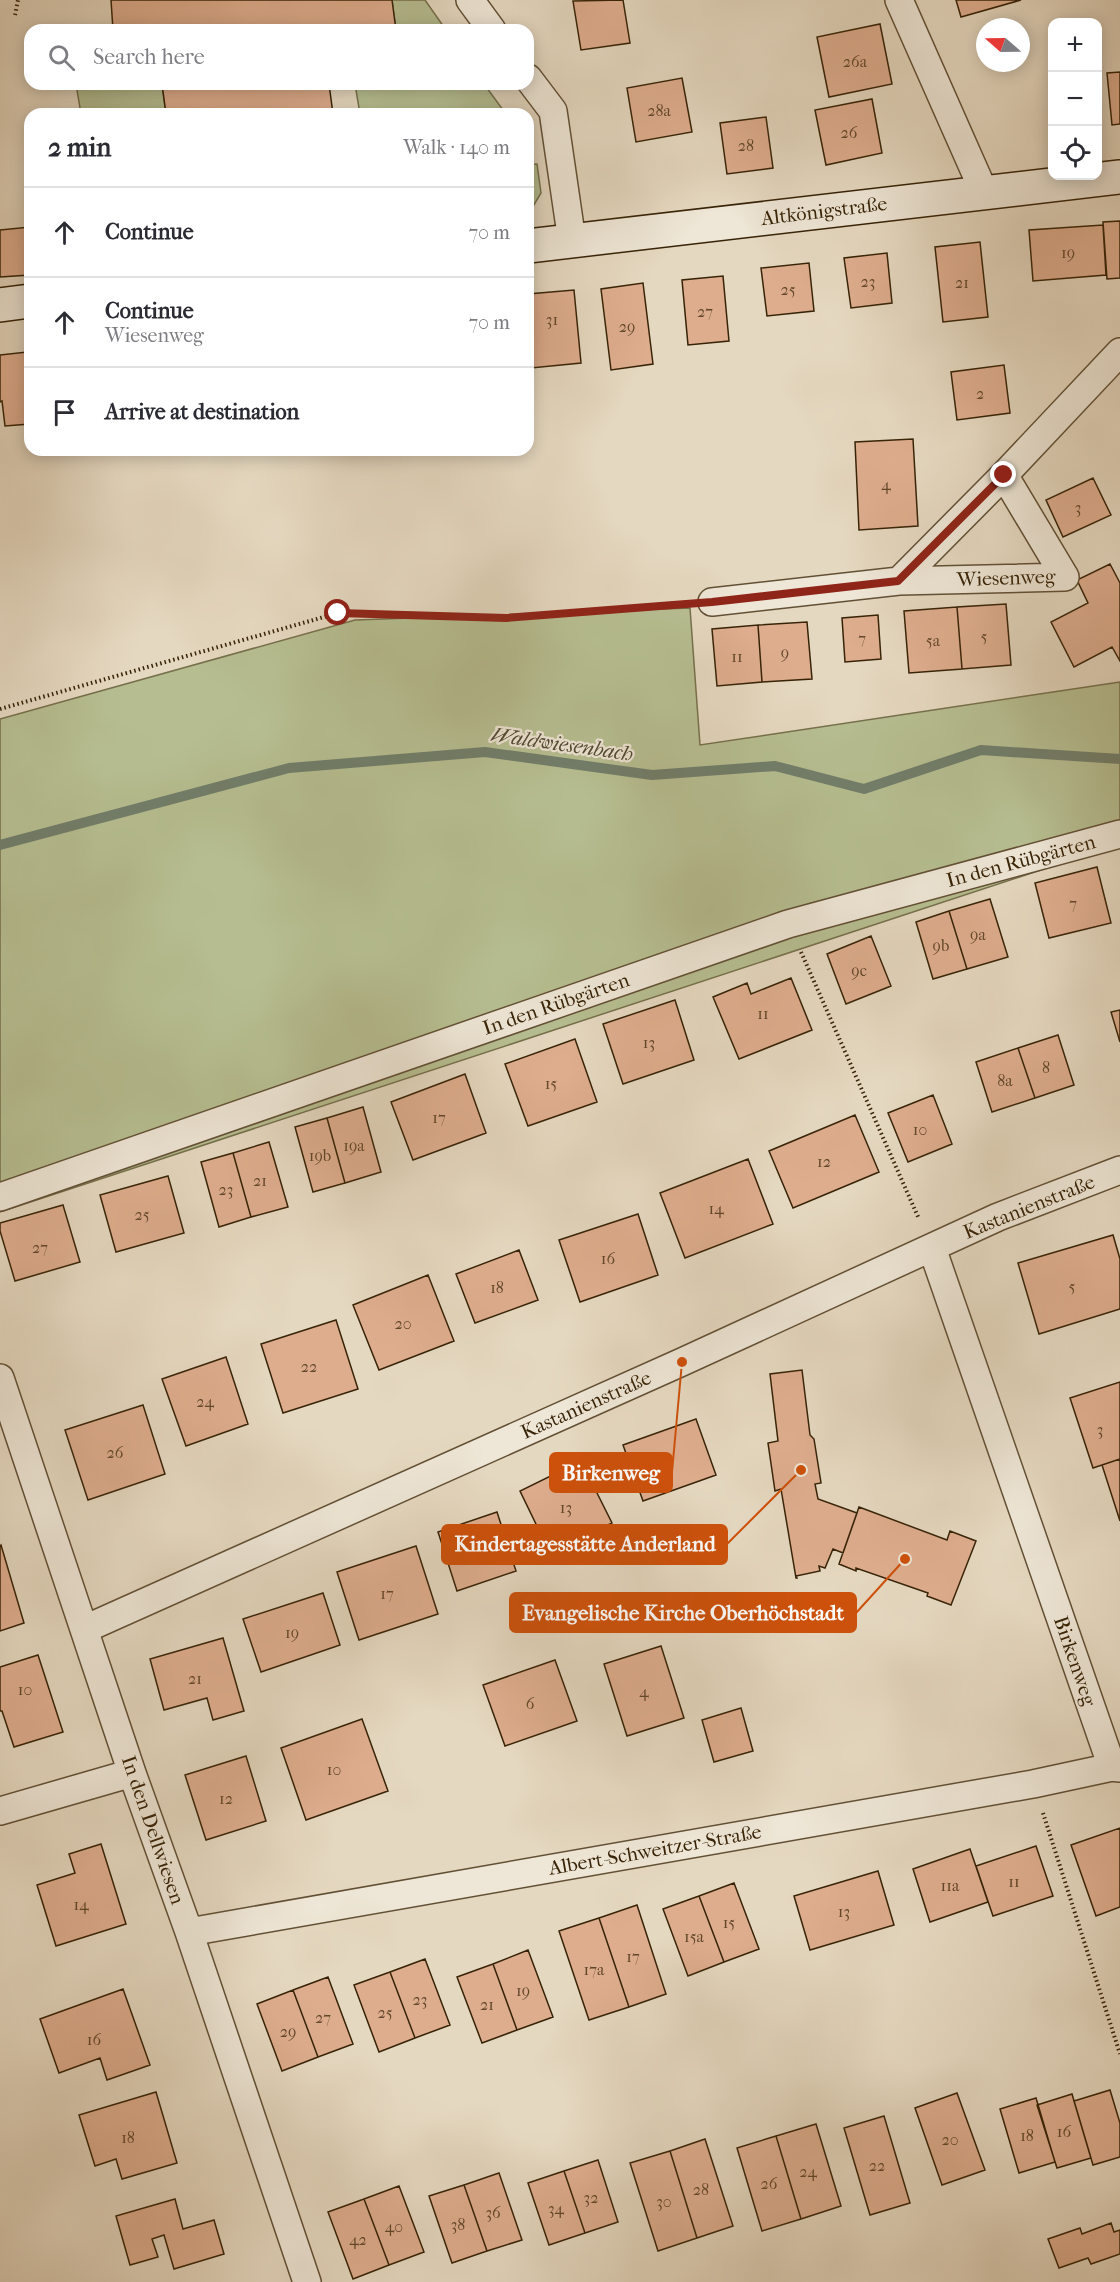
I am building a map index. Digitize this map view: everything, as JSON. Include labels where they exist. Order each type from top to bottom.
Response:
[{"type":"street","points":[[470,0],[488,24]]},
{"type":"street","points":[[899,0],[984,192]]},
{"type":"street","points":[[534,86],[553,111],[572,241]]},
{"type":"street","name":"Altkönigstraße","points":[[534,245],[1120,177]]},
{"type":"street","points":[[0,305],[24,302]]},
{"type":"street","points":[[898,581],[1004,475],[1120,352]]},
{"type":"street","name":"Wiesenweg","points":[[712,602],[898,581],[1065,577],[1004,475]]},
{"type":"street","name":"In den Rübgärten","points":[[0,1197],[788,924],[1120,834]]},
{"type":"street","name":"Kastanienstraße","points":[[85,1629],[682,1362],[998,1217],[1120,1170]]},
{"type":"street","name":"Birkenweg","points":[[932,1248],[1116,1767]]},
{"type":"street","name":"In den Dellwiesen","points":[[0,1378],[132,1773],[189,1932],[307,2282]]},
{"type":"street","name":"Albert-Schweitzer-Straße","points":[[189,1932],[1033,1784],[1116,1767]]},
{"type":"street","points":[[0,1811],[132,1773]]},
{"type":"path","points":[[15,15],[18,0]]},
{"type":"path","points":[[0,709],[338,613],[506,618],[712,602]]},
{"type":"path","points":[[788,924],[932,1248]]},
{"type":"path","points":[[1033,1784],[1120,2054]]},
{"type":"green space","points":[[392,0],[425,0],[442,24],[395,24]]},
{"type":"green space","points":[[77,90],[163,90],[165,108],[80,108]]},
{"type":"green space","points":[[356,90],[488,90],[502,108],[359,108]]},
{"type":"green space","points":[[534,164],[537,164],[541,193],[534,205]]},
{"type":"green space","points":[[690,608],[700,745],[1120,682],[1120,844],[0,1212],[0,719],[355,620]]},
{"type":"building","points":[[111,0],[392,0],[395,24],[113,24]]},
{"type":"building","points":[[623,0],[630,43],[581,50],[573,1]]},
{"type":"building","points":[[956,0],[1021,0],[961,17]]},
{"type":"building","points":[[880,24],[892,84],[829,97],[817,37]]},
{"type":"building","points":[[1120,72],[1120,124],[1112,125],[1107,73]]},
{"type":"building","points":[[682,78],[692,132],[636,142],[627,88]]},
{"type":"building","points":[[163,90],[330,90],[332,108],[165,108]]},
{"type":"building","points":[[872,99],[882,153],[826,165],[815,110]]},
{"type":"building","points":[[766,117],[773,168],[727,174],[720,123]]},
{"type":"building","points":[[1120,221],[1120,278],[1107,279],[1103,222]]},
{"type":"building","points":[[1103,225],[1106,275],[1033,281],[1029,230]]},
{"type":"building","points":[[24,228],[24,275],[0,277],[0,230]]},
{"type":"building","points":[[980,242],[988,317],[943,322],[935,247]]},
{"type":"building","points":[[887,253],[892,303],[851,308],[844,258]]},
{"type":"building","points":[[809,263],[814,311],[767,316],[761,268]]},
{"type":"building","points":[[723,276],[729,341],[688,345],[682,280]]},
{"type":"building","points":[[643,283],[653,364],[611,370],[601,289]]},
{"type":"building","points":[[574,290],[581,363],[534,368],[534,293]]},
{"type":"building","points":[[24,352],[24,424],[5,426],[2,401],[0,402],[0,355]]},
{"type":"building","points":[[1004,365],[1010,413],[957,420],[951,372]]},
{"type":"building","points":[[913,439],[918,526],[859,530],[855,442]]},
{"type":"building","points":[[1093,478],[1111,515],[1063,537],[1046,500]]},
{"type":"building","points":[[1110,564],[1120,583],[1120,661],[1112,647],[1074,667],[1051,622],[1088,603],[1077,580]]},
{"type":"building","points":[[1006,604],[1011,665],[962,669],[957,607]]},
{"type":"building","points":[[957,607],[962,669],[909,673],[904,611]]},
{"type":"building","points":[[878,615],[881,659],[845,662],[842,618]]},
{"type":"building","points":[[807,622],[812,679],[762,682],[758,625]]},
{"type":"building","points":[[758,625],[762,682],[717,686],[712,629]]},
{"type":"building","points":[[1097,867],[1111,923],[1049,938],[1035,883]]},
{"type":"building","points":[[990,899],[1008,957],[967,969],[949,911]]},
{"type":"building","points":[[949,911],[967,969],[933,979],[916,922]]},
{"type":"building","points":[[871,936],[891,986],[846,1004],[827,954]]},
{"type":"building","points":[[791,978],[812,1030],[739,1059],[713,997],[747,983],[751,994]]},
{"type":"building","points":[[675,1000],[694,1060],[623,1084],[603,1024]]},
{"type":"building","points":[[1120,1010],[1120,1042],[1111,1012]]},
{"type":"building","points":[[1058,1035],[1074,1085],[1035,1098],[1018,1048]]},
{"type":"building","points":[[575,1039],[597,1102],[528,1126],[505,1064]]},
{"type":"building","points":[[1018,1048],[1035,1098],[992,1112],[976,1062]]},
{"type":"building","points":[[465,1074],[486,1133],[413,1160],[391,1102]]},
{"type":"building","points":[[933,1095],[952,1144],[908,1162],[888,1113]]},
{"type":"building","points":[[363,1107],[381,1172],[345,1183],[327,1118]]},
{"type":"building","points":[[855,1115],[879,1172],[793,1208],[769,1151]]},
{"type":"building","points":[[327,1118],[345,1183],[313,1192],[295,1127]]},
{"type":"building","points":[[269,1142],[288,1207],[251,1217],[233,1153]]},
{"type":"building","points":[[233,1153],[251,1217],[219,1227],[201,1162]]},
{"type":"building","points":[[748,1159],[773,1224],[685,1258],[660,1193]]},
{"type":"building","points":[[168,1176],[184,1233],[116,1252],[100,1195]]},
{"type":"building","points":[[63,1205],[80,1262],[15,1281],[0,1231],[0,1223]]},
{"type":"building","points":[[638,1214],[658,1275],[580,1302],[559,1240]]},
{"type":"building","points":[[1113,1235],[1120,1259],[1120,1309],[1039,1334],[1018,1263]]},
{"type":"building","points":[[519,1250],[538,1300],[475,1323],[456,1274]]},
{"type":"building","points":[[428,1275],[454,1341],[379,1370],[353,1305]]},
{"type":"building","points":[[336,1320],[358,1389],[283,1413],[261,1344]]},
{"type":"building","points":[[226,1357],[248,1424],[186,1446],[162,1379]]},
{"type":"building","points":[[802,1370],[810,1435],[814,1439],[821,1483],[815,1484],[818,1499],[857,1513],[843,1553],[833,1549],[825,1568],[819,1566],[820,1571],[796,1576],[796,1578],[781,1489],[775,1491],[768,1443],[778,1441],[770,1374]]},
{"type":"building","points":[[1120,1382],[1120,1459],[1093,1468],[1070,1398]]},
{"type":"building","points":[[143,1405],[165,1474],[88,1500],[65,1430]]},
{"type":"building","points":[[696,1419],[716,1475],[643,1501],[623,1445]]},
{"type":"building","points":[[1120,1459],[1120,1521],[1102,1465]]},
{"type":"building","points":[[581,1461],[612,1523],[550,1553],[520,1491]]},
{"type":"building","points":[[859,1507],[947,1540],[950,1531],[976,1541],[951,1605],[927,1596],[928,1593],[839,1564]]},
{"type":"building","points":[[497,1512],[516,1571],[457,1591],[438,1532]]},
{"type":"building","points":[[0,1546],[24,1623],[0,1631]]},
{"type":"building","points":[[416,1546],[438,1614],[359,1640],[337,1572]]},
{"type":"building","points":[[323,1593],[340,1645],[261,1672],[243,1619]]},
{"type":"building","points":[[223,1638],[244,1711],[213,1720],[207,1698],[164,1710],[150,1659]]},
{"type":"building","points":[[661,1646],[684,1718],[627,1736],[604,1664]]},
{"type":"building","points":[[38,1655],[63,1732],[14,1747],[2,1711],[0,1711],[0,1667]]},
{"type":"building","points":[[555,1660],[577,1721],[505,1746],[483,1685]]},
{"type":"building","points":[[741,1708],[753,1751],[714,1762],[702,1720]]},
{"type":"building","points":[[362,1719],[388,1791],[306,1820],[281,1748]]},
{"type":"building","points":[[246,1756],[266,1821],[206,1840],[185,1775]]},
{"type":"building","points":[[1120,1828],[1120,1907],[1096,1916],[1071,1845]]},
{"type":"building","points":[[101,1844],[126,1924],[56,1946],[37,1885],[75,1873],[69,1854]]},
{"type":"building","points":[[1036,1846],[1053,1896],[993,1916],[976,1866]]},
{"type":"building","points":[[970,1849],[988,1902],[930,1922],[913,1869]]},
{"type":"building","points":[[878,1871],[894,1925],[810,1950],[794,1896]]},
{"type":"building","points":[[734,1883],[759,1949],[724,1962],[699,1896]]},
{"type":"building","points":[[699,1896],[724,1962],[688,1976],[663,1909]]},
{"type":"building","points":[[637,1905],[666,1994],[629,2007],[599,1918]]},
{"type":"building","points":[[599,1918],[629,2007],[589,2020],[559,1931]]},
{"type":"building","points":[[528,1950],[553,2017],[517,2030],[493,1964]]},
{"type":"building","points":[[425,1959],[450,2025],[415,2038],[390,1972]]},
{"type":"building","points":[[493,1964],[517,2030],[482,2043],[457,1977]]},
{"type":"building","points":[[390,1972],[415,2038],[379,2052],[354,1985]]},
{"type":"building","points":[[328,1977],[353,2044],[318,2057],[293,1990]]},
{"type":"building","points":[[123,1989],[150,2065],[107,2080],[100,2058],[59,2073],[40,2019]]},
{"type":"building","points":[[293,1990],[318,2057],[282,2071],[257,2004]]},
{"type":"building","points":[[1110,2090],[1120,2123],[1120,2157],[1093,2165],[1074,2101]]},
{"type":"building","points":[[156,2092],[177,2163],[122,2179],[116,2159],[95,2166],[79,2115]]},
{"type":"building","points":[[957,2093],[985,2170],[942,2185],[915,2108]]},
{"type":"building","points":[[1072,2094],[1091,2158],[1057,2168],[1037,2105]]},
{"type":"building","points":[[1036,2098],[1055,2162],[1019,2173],[1000,2109]]},
{"type":"building","points":[[884,2116],[910,2203],[870,2215],[844,2128]]},
{"type":"building","points":[[816,2124],[841,2206],[801,2219],[776,2136]]},
{"type":"building","points":[[776,2136],[801,2219],[762,2231],[737,2148]]},
{"type":"building","points":[[705,2139],[733,2226],[697,2238],[670,2151]]},
{"type":"building","points":[[670,2151],[697,2238],[658,2251],[630,2163]]},
{"type":"building","points":[[598,2160],[618,2222],[585,2233],[564,2171]]},
{"type":"building","points":[[564,2171],[585,2233],[549,2245],[528,2183]]},
{"type":"building","points":[[499,2173],[522,2240],[487,2251],[464,2185]]},
{"type":"building","points":[[464,2185],[487,2251],[452,2263],[429,2196]]},
{"type":"building","points":[[399,2186],[424,2252],[389,2265],[364,2199]]},
{"type":"building","points":[[175,2199],[183,2229],[214,2220],[224,2254],[174,2269],[164,2235],[152,2239],[158,2257],[130,2265],[116,2216]]},
{"type":"building","points":[[364,2199],[389,2265],[353,2279],[328,2212]]},
{"type":"building","points":[[1111,2223],[1114,2232],[1120,2230],[1120,2254],[1091,2264],[1088,2258],[1059,2268],[1048,2239],[1080,2228],[1082,2234]]},
{"type":"waterway","name":"Waldwiesenbach","points":[[0,845],[289,768],[485,752],[652,775],[775,766],[864,789],[981,750],[1120,759]]},
{"type":"place","name":"Birkenweg","points":[[682,1362]]},
{"type":"place","name":"Kindertagesstätte Anderland","points":[[801,1470]]},
{"type":"place","name":"Evangelische Kirche Oberhöchstadt","points":[[905,1559]]},
{"type":"route","points":[[338,613],[506,618],[712,602],[898,581],[1004,475]]}]
